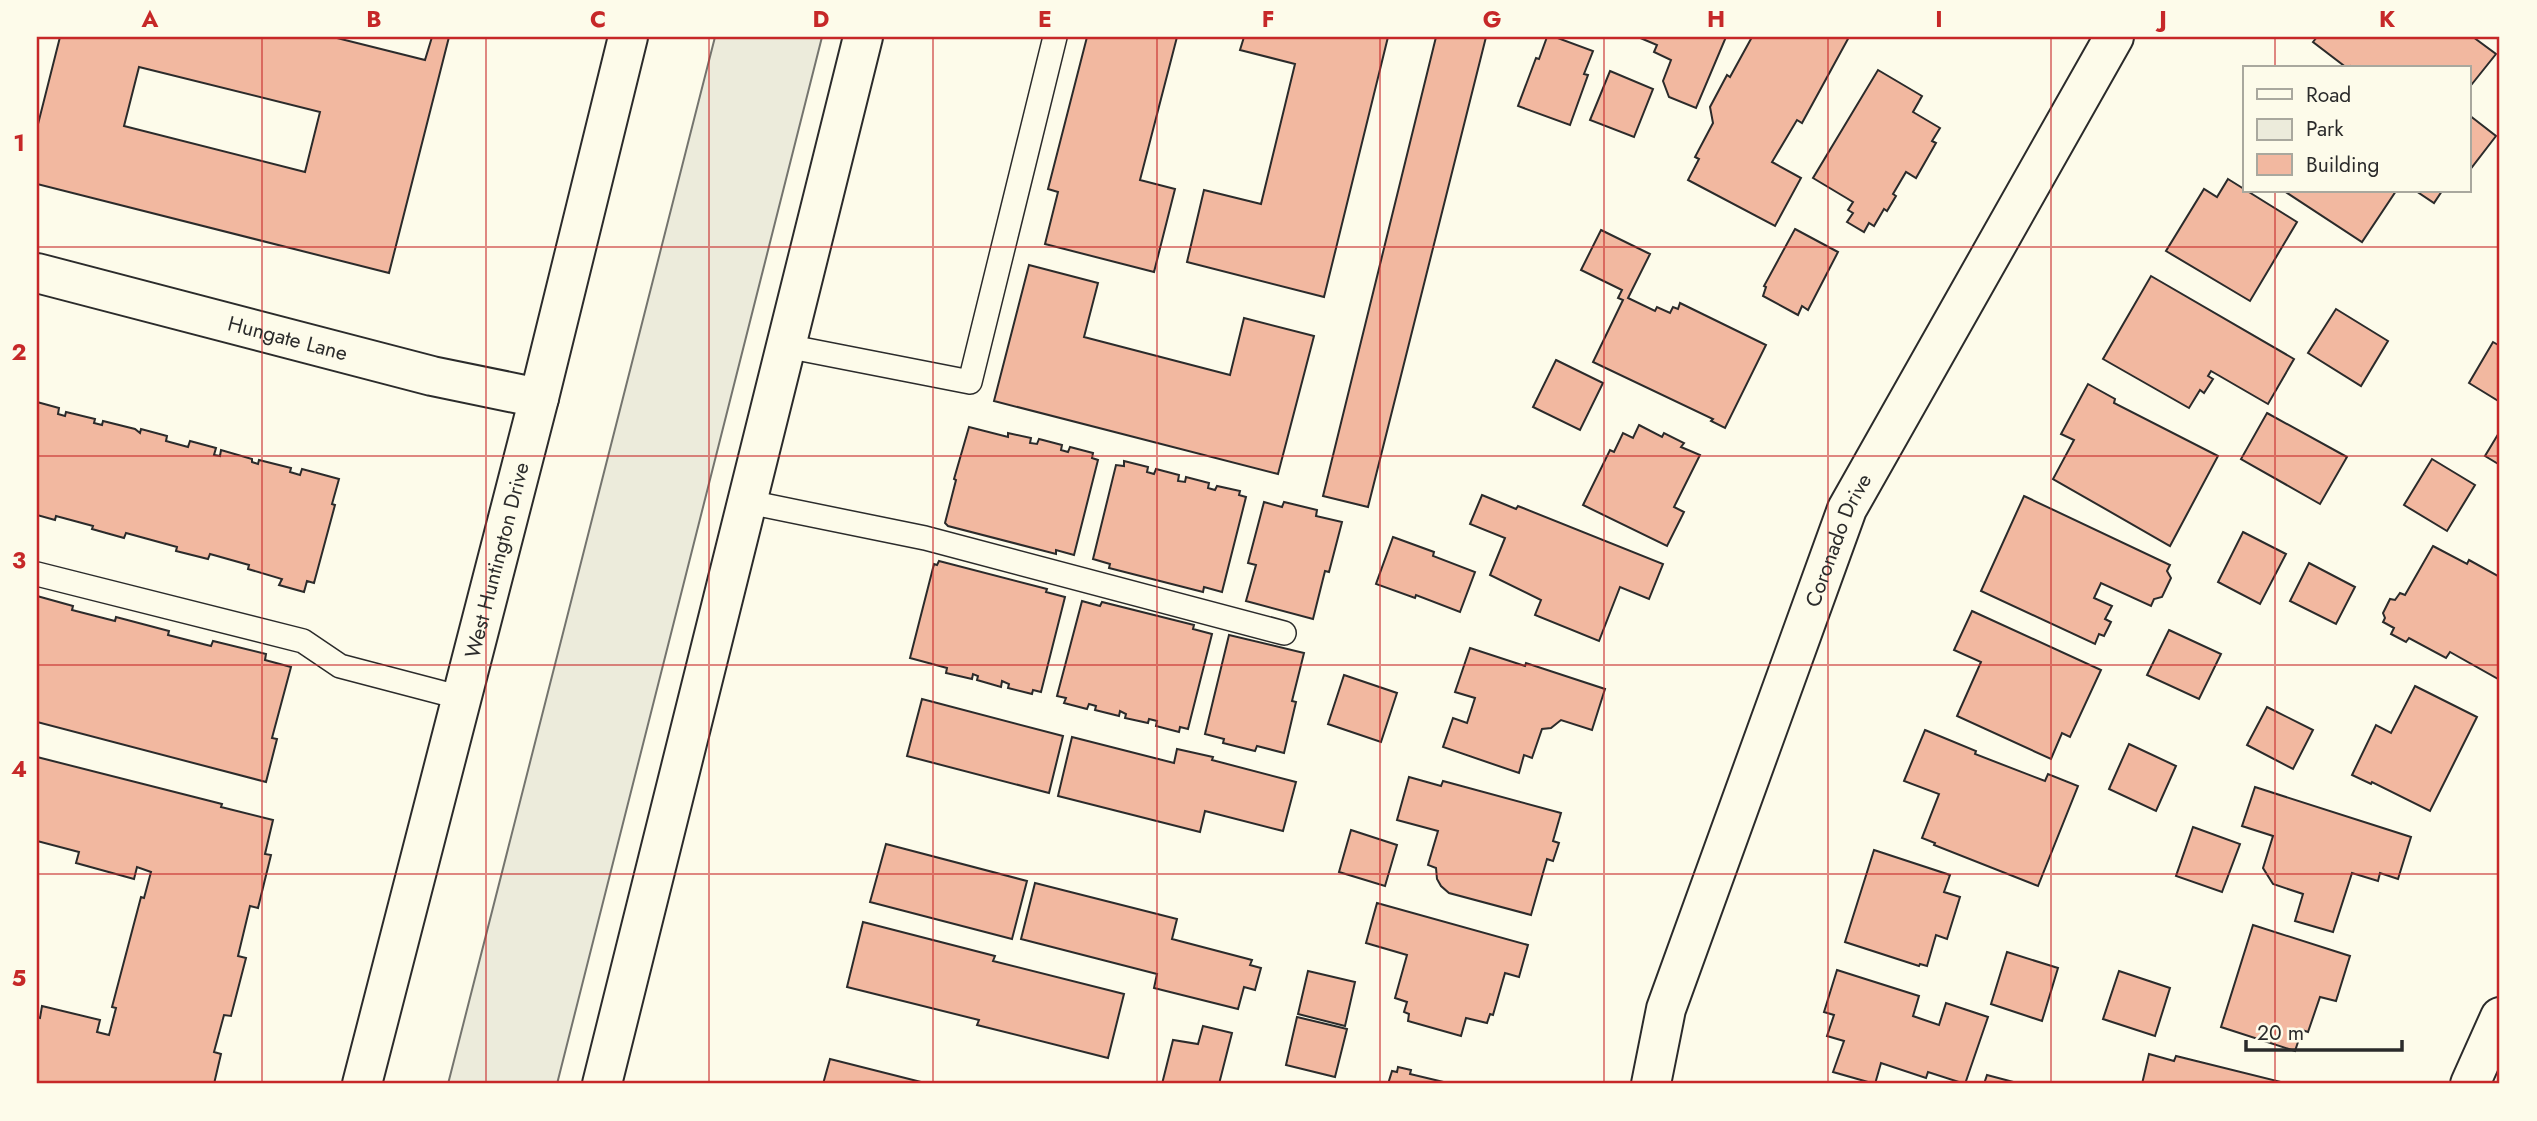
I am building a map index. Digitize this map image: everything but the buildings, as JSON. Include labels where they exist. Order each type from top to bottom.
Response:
[{"type":"main road","name":"West Huntington Drive","points":[[362,1084],[539,398],[628,37]]},
{"type":"main road","points":[[602,1084],[863,37]]},
{"type":"main road","name":"Coronado Drive","points":[[1651,1084],[1666,1009],[1847,509],[2112,38]]},
{"type":"main road","name":"Hungate Lane","points":[[37,273],[432,376],[539,398]]},
{"type":"main road","points":[[2470,1084],[2500,1017]]},
{"type":"lane","points":[[786,346],[970,382],[1055,37]]},
{"type":"lane","points":[[748,502],[925,538],[1284,633]]},
{"type":"lane","points":[[37,574],[303,641],[340,666],[462,698]]},
{"type":"green space","points":[[715,37],[822,37],[557,1084],[448,1084]]}]
